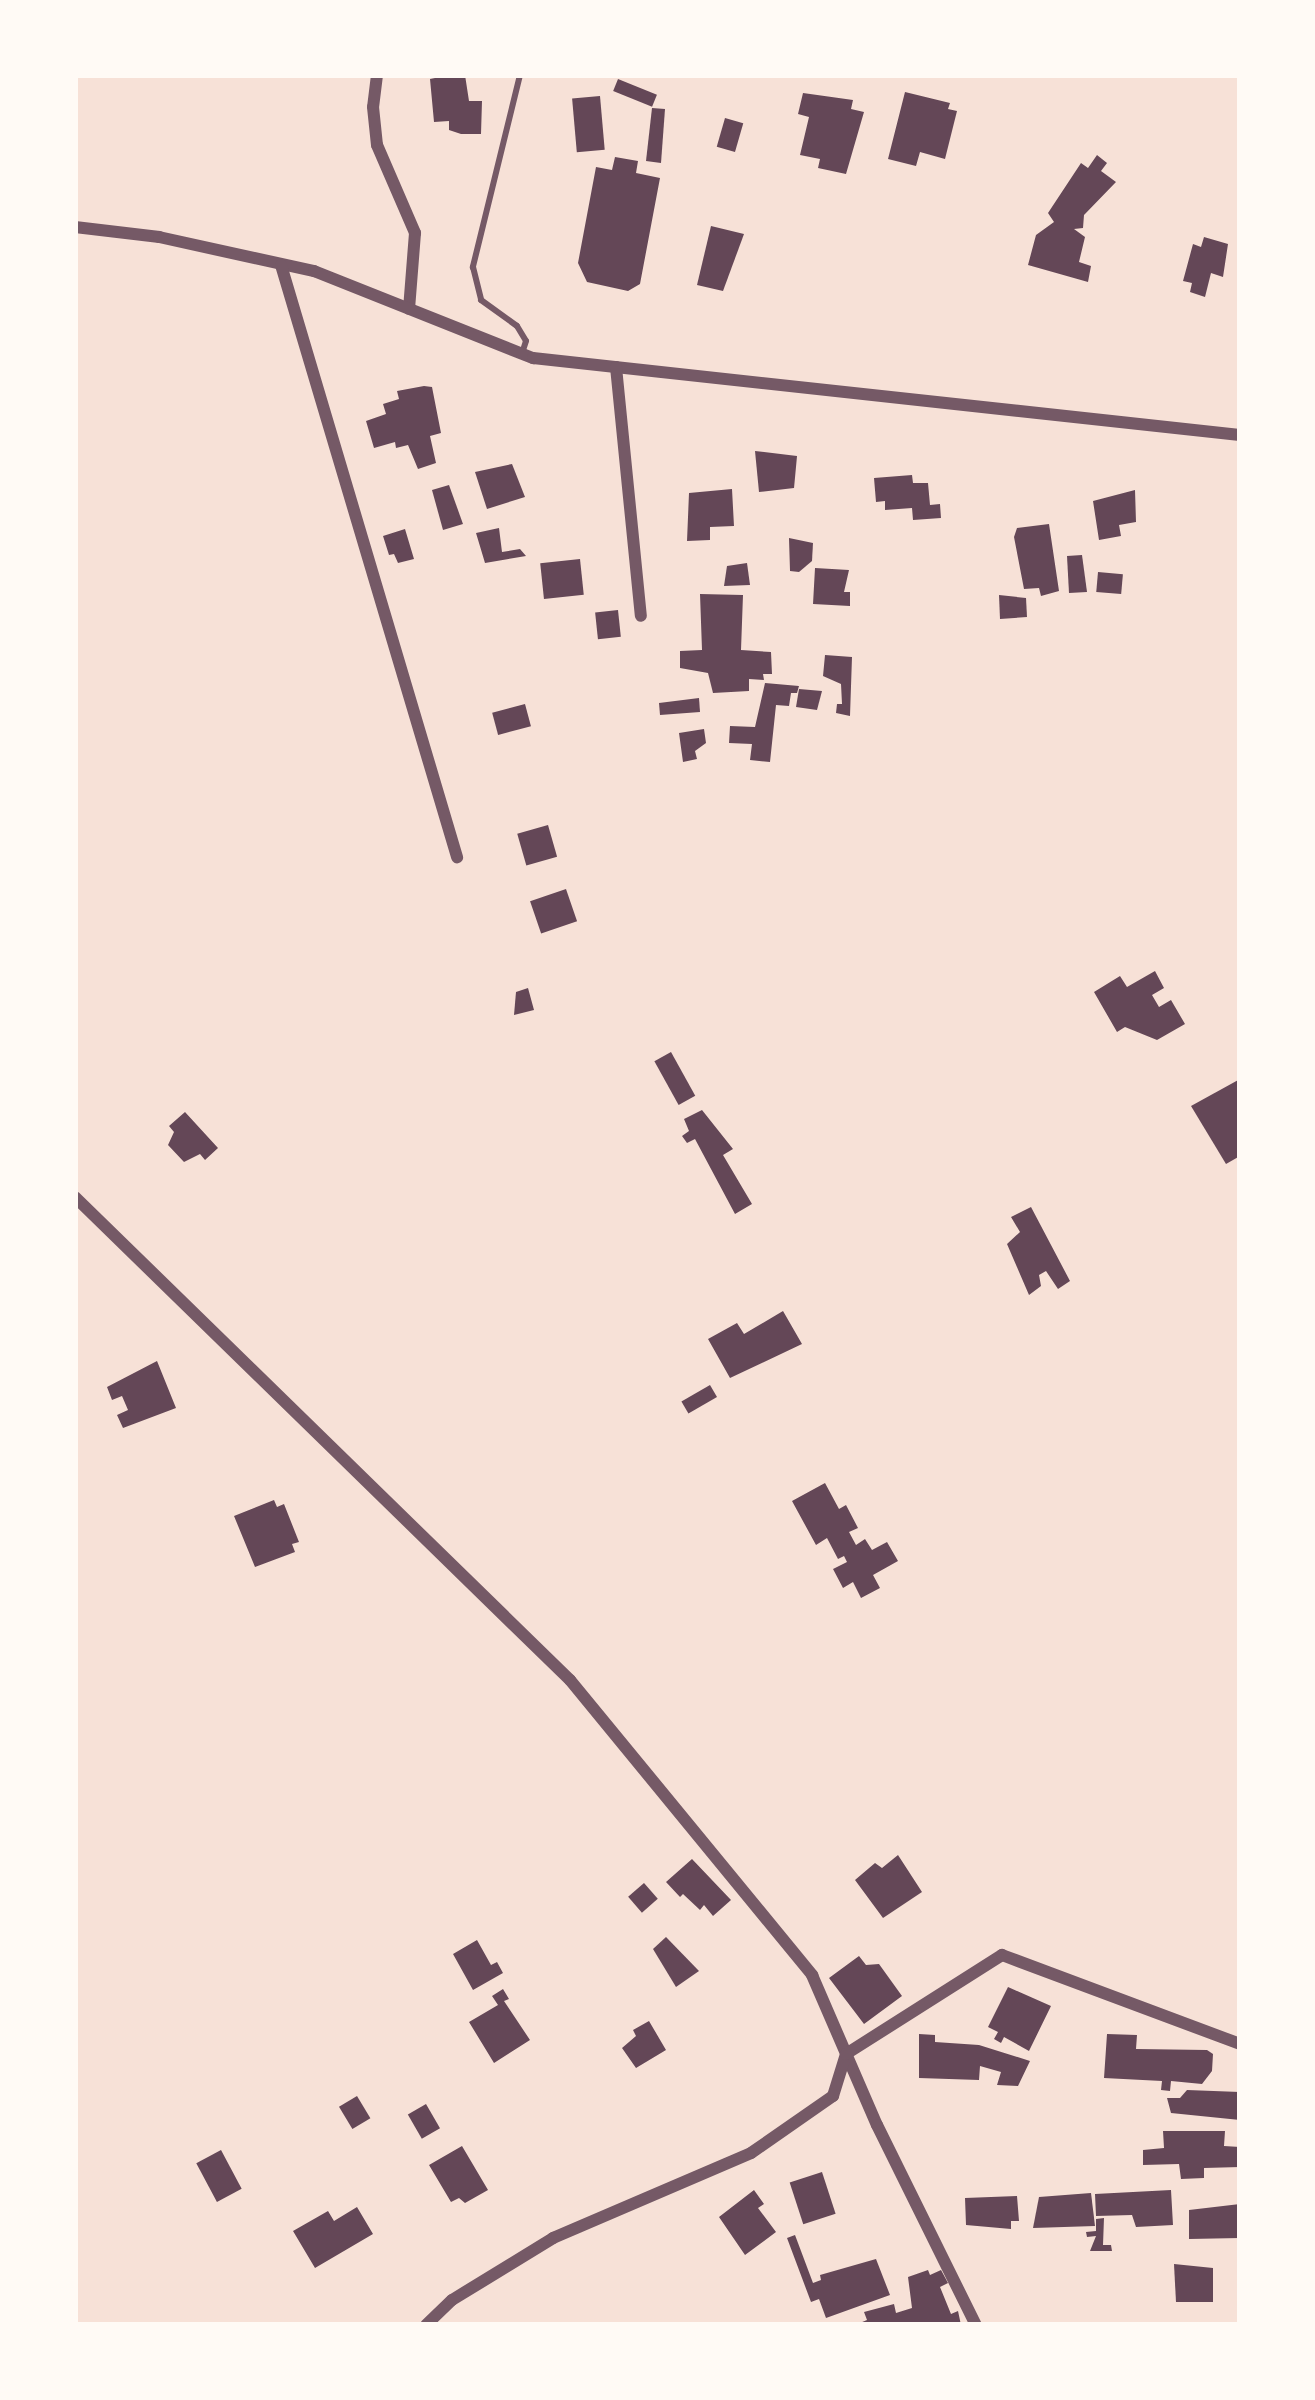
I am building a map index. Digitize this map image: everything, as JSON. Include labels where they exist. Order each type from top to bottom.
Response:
[{"type":"street","points":[[377,75],[373,107],[377,145],[416,232],[410,309]]},
{"type":"street","points":[[75,227],[159,237],[314,271],[522,354],[1240,435]]},
{"type":"street","points":[[281,265],[458,857]]},
{"type":"street","points":[[616,367],[641,616]]},
{"type":"street","points":[[75,1197],[570,1680],[812,1975],[976,2325]]},
{"type":"street","points":[[426,2325],[452,2300],[553,2238],[751,2152],[833,2096],[846,2054],[1002,1955],[1240,2044]]},
{"type":"lane","points":[[520,75],[473,267],[481,300],[517,326],[526,341],[522,354]]},
{"type":"building","points":[[465,75],[469,101],[482,101],[481,134],[461,134],[449,130],[449,121],[434,122],[430,79]]},
{"type":"building","points":[[618,79],[657,95],[652,107],[613,91]]},
{"type":"building","points":[[905,92],[950,103],[948,109],[957,111],[945,159],[920,152],[916,166],[888,159]]},
{"type":"building","points":[[803,93],[853,100],[851,109],[864,112],[846,174],[818,168],[820,159],[800,155],[809,117],[798,114]]},
{"type":"building","points":[[600,96],[605,150],[577,152],[572,98]]},
{"type":"building","points":[[652,108],[665,109],[661,163],[646,161]]},
{"type":"building","points":[[725,118],[743,123],[735,152],[717,147]]},
{"type":"building","points":[[1097,155],[1107,163],[1101,171],[1116,182],[1084,215],[1083,228],[1074,229],[1085,237],[1079,262],[1091,266],[1088,282],[1028,265],[1036,235],[1054,222],[1048,213],[1081,163],[1088,168]]},
{"type":"building","points":[[615,157],[638,161],[636,173],[660,178],[640,284],[628,291],[587,282],[578,263],[596,167],[612,170]]},
{"type":"building","points":[[711,226],[744,234],[723,291],[697,285]]},
{"type":"building","points":[[1204,237],[1228,244],[1223,277],[1211,273],[1205,297],[1190,292],[1192,283],[1183,281],[1193,244],[1201,247]]},
{"type":"building","points":[[432,387],[441,433],[430,436],[436,463],[418,469],[408,445],[396,448],[395,442],[374,448],[366,421],[386,414],[383,404],[399,399],[397,391]]},
{"type":"building","points":[[755,451],[797,456],[794,488],[759,492]]},
{"type":"building","points":[[512,464],[525,497],[487,509],[475,472]]},
{"type":"building","points":[[912,475],[913,483],[928,483],[930,505],[940,504],[941,518],[913,520],[912,508],[885,510],[885,501],[876,502],[874,478]]},
{"type":"building","points":[[449,485],[463,524],[443,530],[432,490]]},
{"type":"building","points":[[732,489],[734,526],[710,527],[710,540],[687,541],[689,493]]},
{"type":"building","points":[[1135,490],[1136,522],[1119,525],[1121,536],[1099,540],[1093,501]]},
{"type":"building","points":[[1049,524],[1059,591],[1041,596],[1039,588],[1024,589],[1014,537],[1017,528]]},
{"type":"building","points":[[499,528],[502,552],[520,549],[526,556],[485,563],[476,533]]},
{"type":"building","points":[[405,529],[414,559],[398,563],[394,554],[389,555],[383,536]]},
{"type":"building","points":[[789,538],[813,543],[812,561],[799,572],[790,571]]},
{"type":"building","points":[[1082,555],[1087,592],[1069,593],[1067,556]]},
{"type":"building","points":[[580,559],[584,595],[544,599],[540,563]]},
{"type":"building","points":[[747,563],[750,585],[724,586],[727,566]]},
{"type":"building","points":[[815,568],[849,570],[844,592],[850,592],[850,606],[813,604]]},
{"type":"building","points":[[1098,572],[1123,574],[1121,594],[1096,592]]},
{"type":"building","points":[[700,594],[743,595],[741,650],[771,652],[772,674],[763,674],[764,680],[749,679],[749,691],[713,693],[708,673],[680,668],[680,651],[702,650]]},
{"type":"building","points":[[999,595],[1026,598],[1027,617],[1000,619]]},
{"type":"building","points":[[618,610],[621,637],[598,639],[595,612]]},
{"type":"building","points":[[825,655],[852,657],[850,716],[836,713],[837,704],[842,704],[841,684],[823,676]]},
{"type":"building","points":[[765,683],[799,686],[797,693],[791,693],[789,706],[776,705],[770,762],[750,760],[752,744],[729,743],[730,726],[755,727]]},
{"type":"building","points":[[799,689],[822,691],[817,710],[796,707]]},
{"type":"building","points":[[699,698],[700,712],[660,715],[659,703]]},
{"type":"building","points":[[525,704],[531,726],[498,735],[492,713]]},
{"type":"building","points":[[704,729],[706,743],[695,751],[697,759],[683,762],[679,733]]},
{"type":"building","points":[[548,825],[557,857],[526,866],[517,834]]},
{"type":"building","points":[[566,889],[577,921],[541,934],[530,901]]},
{"type":"building","points":[[1155,971],[1164,988],[1152,995],[1159,1007],[1171,1000],[1185,1024],[1157,1040],[1125,1027],[1117,1032],[1094,992],[1120,976],[1127,987]]},
{"type":"building","points":[[528,988],[534,1010],[514,1015],[516,992]]},
{"type":"building","points":[[671,1052],[695,1096],[679,1105],[654,1061]]},
{"type":"building","points":[[1240,1079],[1240,1156],[1226,1164],[1191,1106]]},
{"type":"building","points":[[702,1110],[733,1149],[723,1155],[752,1204],[735,1214],[695,1139],[687,1143],[682,1136],[689,1131],[684,1119]]},
{"type":"building","points":[[185,1112],[218,1148],[205,1160],[200,1154],[184,1162],[168,1145],[174,1132],[169,1126]]},
{"type":"building","points":[[1031,1207],[1070,1281],[1058,1289],[1046,1271],[1039,1275],[1041,1286],[1029,1295],[1007,1244],[1020,1232],[1011,1217]]},
{"type":"building","points":[[783,1311],[802,1344],[730,1378],[708,1339],[737,1323],[744,1334]]},
{"type":"building","points":[[157,1361],[176,1408],[123,1428],[117,1415],[128,1410],[122,1396],[112,1400],[107,1387]]},
{"type":"building","points":[[710,1385],[717,1397],[688,1414],[681,1402]]},
{"type":"building","points":[[825,1483],[839,1509],[846,1505],[858,1528],[849,1532],[856,1545],[865,1539],[872,1550],[887,1542],[898,1561],[873,1575],[880,1588],[861,1598],[853,1582],[843,1588],[833,1569],[847,1562],[844,1556],[838,1559],[827,1538],[816,1545],[792,1501]]},
{"type":"building","points":[[274,1500],[277,1507],[284,1504],[299,1542],[292,1544],[295,1552],[255,1567],[234,1516]]},
{"type":"building","points":[[898,1855],[922,1892],[883,1918],[855,1880],[875,1863],[882,1868]]},
{"type":"building","points":[[692,1859],[731,1900],[713,1916],[704,1905],[700,1910],[683,1894],[680,1897],[666,1882]]},
{"type":"building","points":[[644,1883],[658,1899],[642,1913],[628,1897]]},
{"type":"building","points":[[666,1937],[699,1971],[676,1987],[653,1949]]},
{"type":"building","points":[[477,1940],[491,1965],[497,1962],[503,1973],[473,1990],[453,1954]]},
{"type":"building","points":[[859,1956],[866,1965],[879,1964],[902,1996],[864,2024],[829,1978]]},
{"type":"building","points":[[1008,1987],[1051,2006],[1029,2051],[1004,2037],[1001,2043],[994,2039],[998,2032],[988,2027]]},
{"type":"building","points":[[503,1989],[509,1999],[504,2001],[530,2040],[494,2063],[469,2022],[498,2005],[492,1996]]},
{"type":"building","points":[[649,2021],[666,2050],[636,2068],[622,2048],[636,2036],[633,2030]]},
{"type":"building","points":[[919,2034],[935,2035],[935,2042],[979,2045],[1030,2061],[1018,2086],[997,2085],[1001,2072],[980,2066],[979,2080],[919,2078]]},
{"type":"building","points":[[1107,2034],[1137,2035],[1136,2049],[1207,2050],[1213,2054],[1212,2071],[1202,2084],[1171,2081],[1170,2091],[1161,2090],[1162,2081],[1104,2078]]},
{"type":"building","points":[[1187,2090],[1240,2092],[1240,2120],[1171,2113],[1167,2098],[1180,2098]]},
{"type":"building","points":[[357,2096],[370,2118],[352,2129],[339,2107]]},
{"type":"building","points":[[426,2104],[440,2128],[422,2139],[408,2114]]},
{"type":"building","points":[[1163,2131],[1225,2131],[1224,2146],[1240,2147],[1240,2167],[1204,2168],[1204,2178],[1181,2179],[1179,2164],[1143,2165],[1143,2150],[1164,2148]]},
{"type":"building","points":[[462,2146],[488,2190],[465,2203],[459,2198],[451,2202],[429,2165]]},
{"type":"building","points":[[221,2150],[242,2189],[217,2202],[196,2163]]},
{"type":"building","points":[[822,2172],[836,2214],[803,2224],[790,2183]]},
{"type":"building","points":[[754,2190],[764,2204],[758,2208],[776,2232],[745,2255],[719,2217]]},
{"type":"building","points":[[1171,2190],[1173,2225],[1136,2227],[1132,2215],[1096,2216],[1095,2194]]},
{"type":"building","points":[[1091,2193],[1095,2226],[1033,2228],[1039,2197]]},
{"type":"building","points":[[1017,2196],[1019,2221],[1011,2221],[1011,2229],[966,2225],[965,2198]]},
{"type":"building","points":[[1240,2204],[1240,2238],[1189,2239],[1189,2210]]},
{"type":"building","points":[[357,2207],[373,2234],[315,2268],[293,2231],[328,2211],[334,2221]]},
{"type":"building","points":[[1104,2218],[1103,2245],[1111,2245],[1112,2251],[1090,2251],[1096,2236],[1087,2237],[1086,2232],[1096,2231],[1096,2219]]},
{"type":"building","points":[[795,2235],[813,2283],[821,2280],[820,2275],[876,2259],[890,2295],[826,2318],[819,2299],[811,2302],[787,2238]]},
{"type":"building","points":[[1174,2264],[1213,2268],[1213,2302],[1176,2302]]},
{"type":"building","points":[[928,2270],[930,2275],[941,2270],[948,2283],[940,2287],[951,2314],[958,2311],[961,2325],[855,2325],[867,2320],[864,2312],[894,2304],[896,2313],[912,2308],[908,2277]]}]
